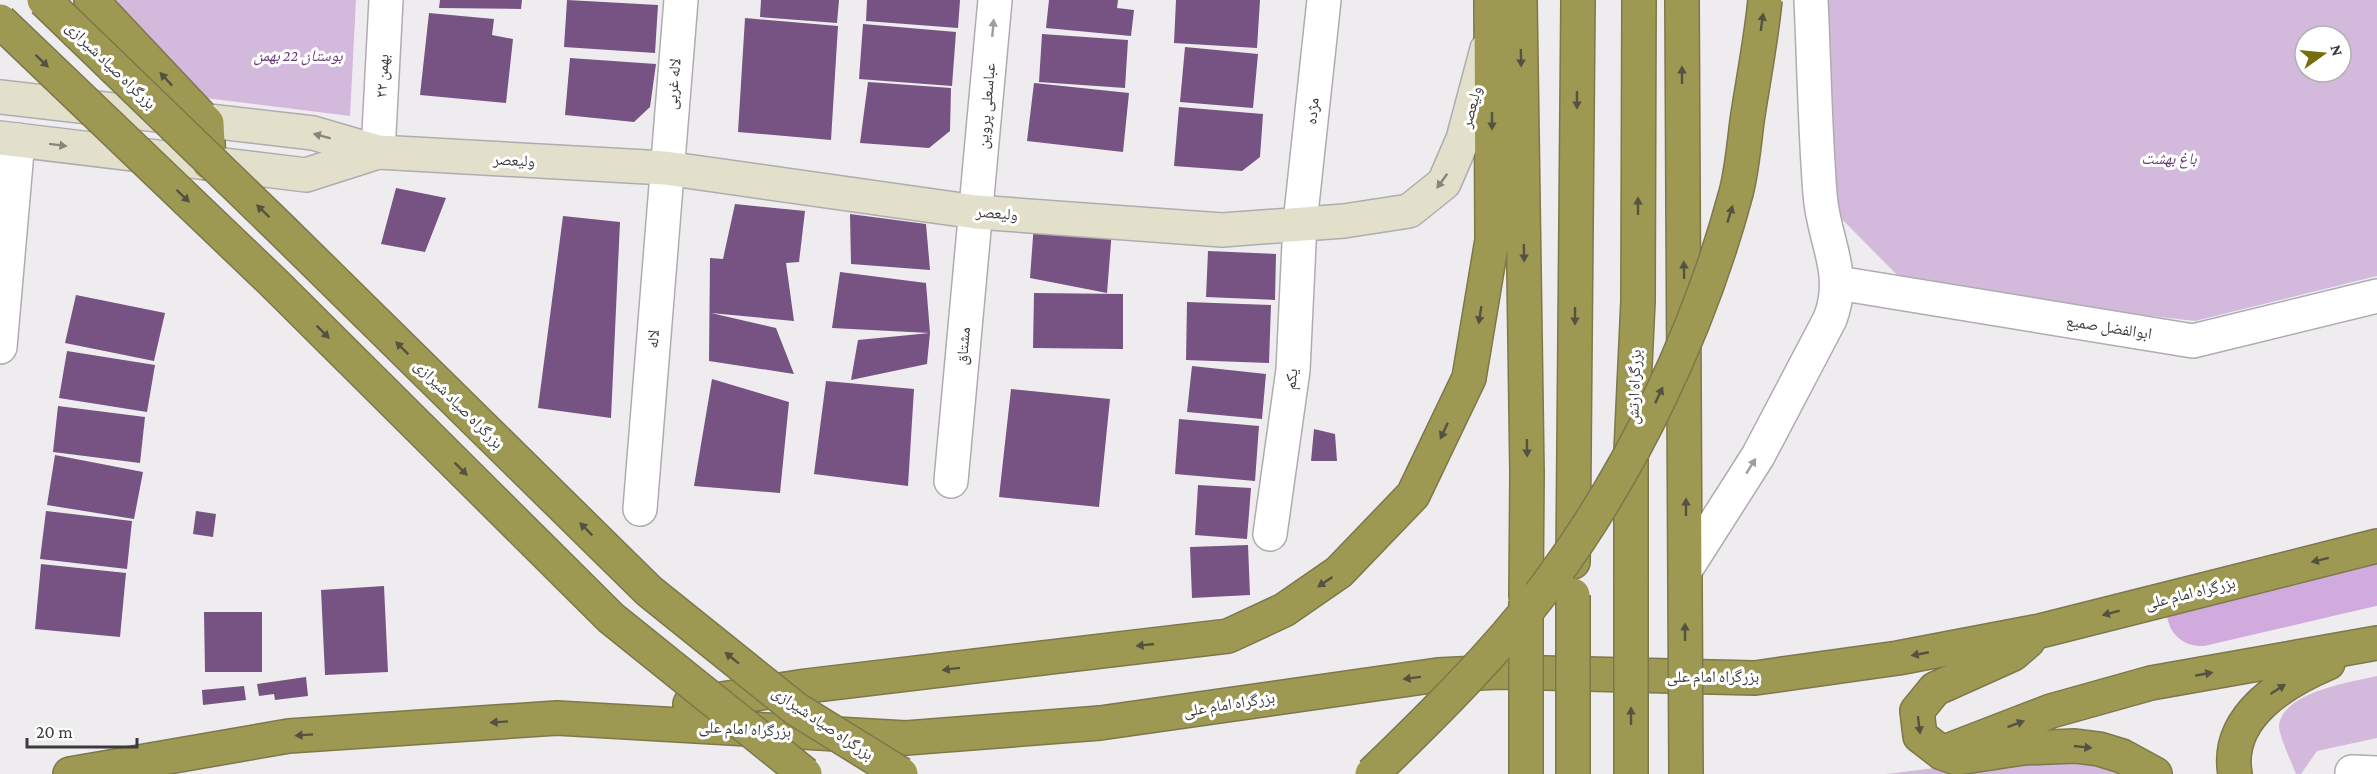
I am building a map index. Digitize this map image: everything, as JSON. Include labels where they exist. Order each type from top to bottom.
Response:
[{"type":"highway","name":"بزرگراه صیاد شیرازی","points":[[44,0],[280,228],[649,591],[796,709],[901,774]]},
{"type":"highway","points":[[91,0],[207,123],[209,163]]},
{"type":"highway","points":[[1520,0],[1527,473],[1526,774]]},
{"type":"highway","points":[[1573,774],[1578,0]]},
{"type":"highway","name":"بزرگراه ارتش","points":[[1631,774],[1631,451],[1638,301],[1639,0]]},
{"type":"highway","points":[[1682,0],[1686,774]]},
{"type":"highway","points":[[1372,774],[1445,703],[1490,654],[1548,584],[1608,493],[1658,399],[1710,280],[1737,190],[1765,0]]},
{"type":"highway","points":[[557,718],[645,710],[806,686],[1228,636],[1284,610],[1339,572],[1413,495],[1469,378],[1492,240],[1492,14]]},
{"type":"highway","points":[[0,21],[276,285],[611,618],[805,774]]},
{"type":"highway","name":"بزرگراه امام علی","points":[[70,774],[289,736],[557,718],[906,738],[1100,723],[1438,675],[1499,672],[1755,678],[1898,658],[2040,631],[2377,546]]},
{"type":"highway","points":[[2040,631],[2013,654],[1935,688],[1917,711],[1920,736],[1942,753],[1957,758],[2024,748],[2075,746],[2099,749],[2122,756],[2155,774]]},
{"type":"highway","points":[[1942,753],[2051,711],[2151,683],[2377,643]]},
{"type":"highway","points":[[2235,774],[2233,760],[2241,731],[2266,697],[2302,674],[2377,643]]},
{"type":"main road","name":"ولیعصر","points":[[0,97],[207,123],[313,133],[378,152],[665,168],[976,212],[1222,230],[1344,220],[1409,211],[1444,183],[1463,139],[1492,14]]},
{"type":"main road","name":"ولیعصر","points":[[9,139],[306,175],[378,152]]},
{"type":"street","name":"۲۲ بهمن","points":[[378,152],[386,0]]},
{"type":"street","name":"لاله غربی","points":[[665,168],[681,0]]},
{"type":"street","name":"عباسعلی پروین","points":[[976,212],[995,0]]},
{"type":"street","name":"مژده","points":[[1300,223],[1324,0]]},
{"type":"street","points":[[1685,578],[1758,456],[1830,320],[1837,300],[1838,283],[1820,197],[1811,0]]},
{"type":"street","points":[[0,348],[9,139]]},
{"type":"street","name":"لاله","points":[[640,509],[665,168]]},
{"type":"street","name":"مشتاق","points":[[951,481],[976,212]]},
{"type":"street","name":"یکم","points":[[1270,534],[1293,369],[1300,223]]},
{"type":"street","name":"ابوالفضل صمیع","points":[[1838,283],[2193,340],[2377,296]]},
{"type":"green space","name":"بوستان 22 بهمن","points":[[94,0],[356,0],[350,116],[189,96]]},
{"type":"green space","name":"باغ بهشت","points":[[1829,0],[2377,0],[2377,276],[2195,321],[1910,288],[1829,206]]},
{"type":"green space","points":[[2377,676],[2377,738],[2317,751],[2301,774],[2296,774],[2283,743],[2279,726],[2283,714],[2304,697],[2319,690]]},
{"type":"green space","points":[[2017,758],[2118,763],[2140,774],[1886,774]]},
{"type":"building","points":[[440,0],[522,0],[521,9],[439,8]]},
{"type":"building","points":[[567,0],[658,5],[655,53],[564,47]]},
{"type":"building","points":[[761,0],[839,0],[837,23],[760,17]]},
{"type":"building","points":[[867,0],[960,0],[958,28],[866,21]]},
{"type":"building","points":[[1049,0],[1118,0],[1117,8],[1134,10],[1131,36],[1046,28]]},
{"type":"building","points":[[1176,0],[1260,0],[1257,48],[1174,43]]},
{"type":"building","points":[[429,13],[494,19],[492,35],[513,39],[506,103],[420,95]]},
{"type":"building","points":[[745,18],[838,26],[831,140],[738,132]]},
{"type":"building","points":[[863,24],[956,32],[952,86],[859,79]]},
{"type":"building","points":[[1042,34],[1128,40],[1125,88],[1039,82]]},
{"type":"building","points":[[1185,47],[1258,54],[1253,108],[1180,102]]},
{"type":"building","points":[[570,58],[656,64],[650,107],[634,122],[565,115]]},
{"type":"building","points":[[868,82],[951,88],[950,131],[929,148],[860,143]]},
{"type":"building","points":[[1034,83],[1129,93],[1123,152],[1027,141]]},
{"type":"building","points":[[1179,107],[1263,114],[1260,157],[1242,171],[1174,166]]},
{"type":"building","points":[[396,188],[446,198],[425,252],[381,244]]},
{"type":"building","points":[[735,204],[805,211],[799,262],[786,263],[794,321],[711,313],[776,328],[794,374],[709,361],[710,258],[723,259]]},
{"type":"building","points":[[850,214],[926,224],[930,270],[851,264]]},
{"type":"building","points":[[563,216],[620,222],[611,418],[538,408]]},
{"type":"building","points":[[1034,223],[1112,230],[1107,293],[1030,278]]},
{"type":"building","points":[[1208,251],[1276,254],[1275,300],[1206,297]]},
{"type":"building","points":[[840,272],[926,283],[930,333],[832,328]]},
{"type":"building","points":[[1034,293],[1123,294],[1123,349],[1033,348]]},
{"type":"building","points":[[76,295],[165,313],[154,361],[65,343]]},
{"type":"building","points":[[1187,302],[1271,305],[1269,363],[1186,360]]},
{"type":"building","points":[[930,333],[927,364],[851,380],[858,340]]},
{"type":"building","points":[[67,351],[155,365],[147,412],[59,398]]},
{"type":"building","points":[[1192,366],[1266,374],[1262,419],[1187,412]]},
{"type":"building","points":[[712,379],[789,402],[780,493],[694,486]]},
{"type":"building","points":[[826,381],[914,389],[908,486],[814,474]]},
{"type":"building","points":[[1011,389],[1110,399],[1099,507],[999,497]]},
{"type":"building","points":[[58,406],[145,417],[140,463],[53,452]]},
{"type":"building","points":[[1179,419],[1259,426],[1255,481],[1175,474]]},
{"type":"building","points":[[1314,429],[1335,434],[1337,461],[1311,461]]},
{"type":"building","points":[[55,455],[143,472],[134,519],[47,505]]},
{"type":"building","points":[[1198,485],[1251,488],[1247,539],[1195,535]]},
{"type":"building","points":[[46,511],[132,521],[127,569],[40,559]]},
{"type":"building","points":[[196,511],[216,514],[213,537],[193,534]]},
{"type":"building","points":[[1248,545],[1250,595],[1192,598],[1190,547]]},
{"type":"building","points":[[41,564],[126,573],[120,637],[35,629]]},
{"type":"building","points":[[384,586],[388,672],[325,675],[321,590]]},
{"type":"building","points":[[204,612],[262,612],[262,672],[205,672]]},
{"type":"building","points":[[306,677],[308,696],[275,700],[274,694],[259,696],[257,684]]},
{"type":"building","points":[[244,686],[246,700],[203,705],[202,690]]},
{"type":"waterway","points":[[2200,613],[2377,572]]}]
